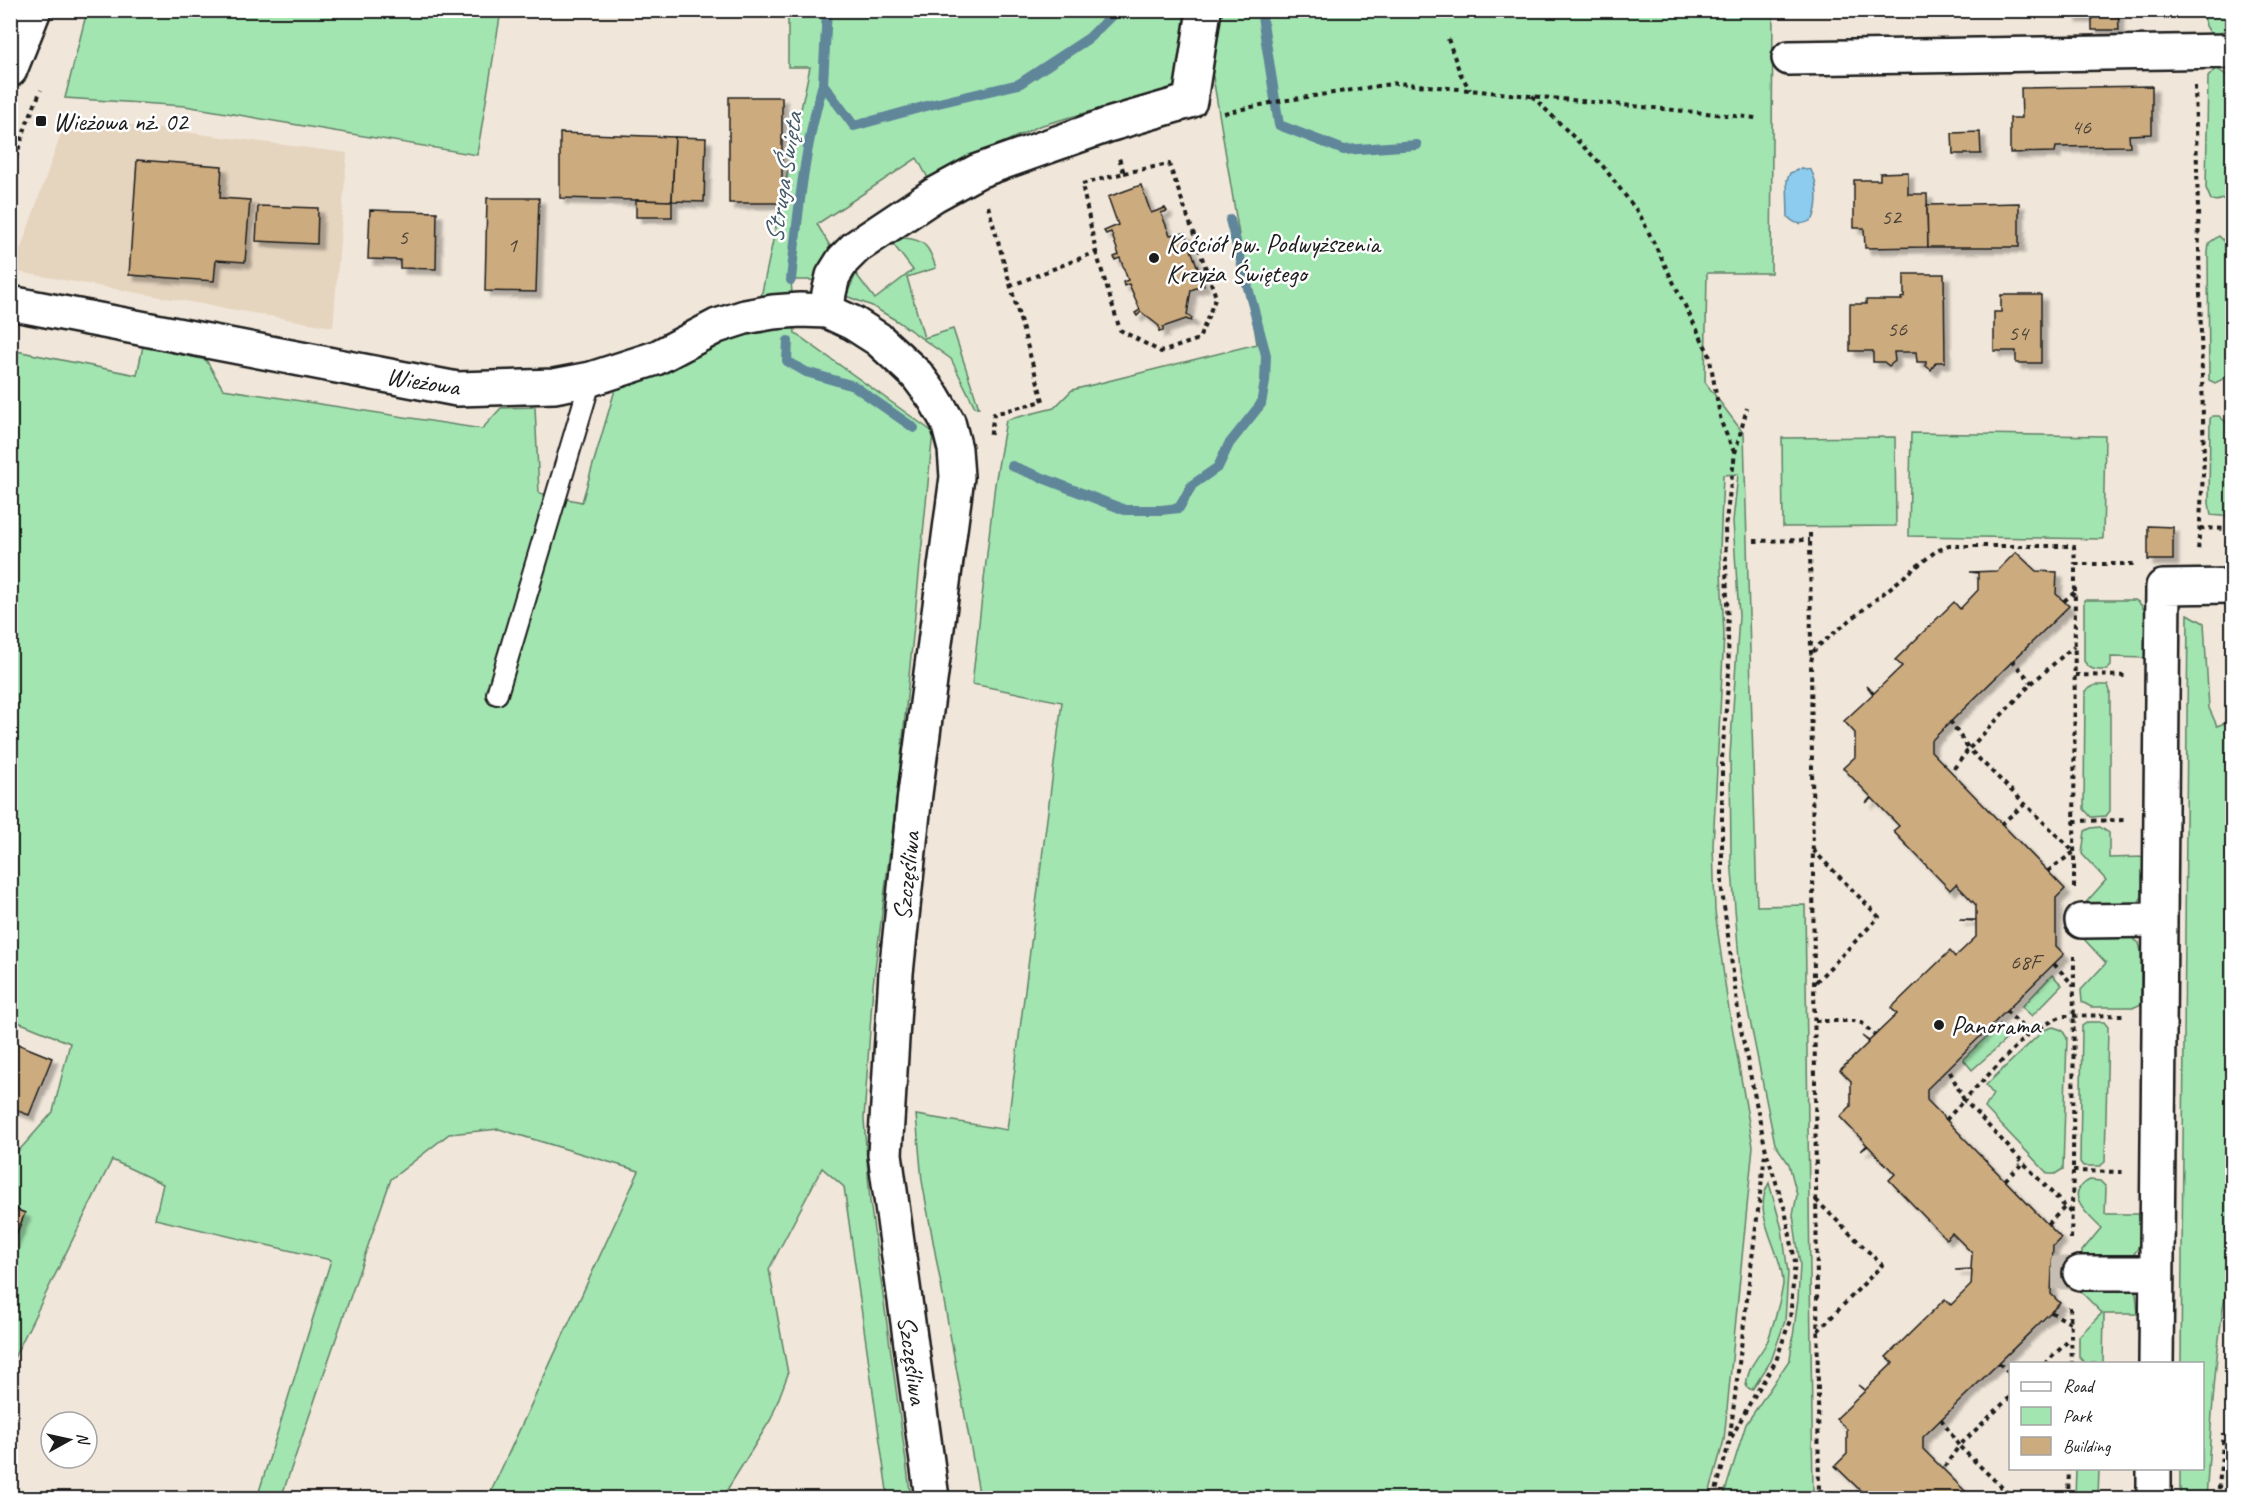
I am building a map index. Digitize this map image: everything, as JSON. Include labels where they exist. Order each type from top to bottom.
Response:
[{"type":"street","points":[[10,70],[34,10]]},
{"type":"street","points":[[827,311],[833,276],[843,261],[856,247],[934,195],[978,171],[1108,125],[1190,100],[1203,10]]},
{"type":"street","points":[[1789,58],[2232,51]]},
{"type":"street","name":"Wieżowa","points":[[10,303],[457,389],[554,386],[591,379],[656,358],[717,326],[745,317],[782,311],[827,311]]},
{"type":"street","name":"Szczęśliwa","points":[[827,311],[853,323],[878,339],[917,375],[948,422],[955,449],[957,477],[915,794],[896,973],[885,1154],[932,1498]]},
{"type":"street","points":[[2156,1362],[2163,587],[2232,585]]},
{"type":"street","points":[[2082,921],[2159,920]]},
{"type":"street","points":[[2080,1273],[2156,1273]]},
{"type":"street","points":[[2154,1470],[2154,1498]]},
{"type":"lane","points":[[497,694],[591,379]]},
{"type":"path","points":[[1448,39],[1460,73],[1470,90]]},
{"type":"path","points":[[2194,52],[2204,459],[2195,586]]},
{"type":"path","points":[[1222,114],[1275,102],[1397,83],[1756,118]]},
{"type":"path","points":[[1532,96],[1602,165],[1640,215],[1709,354],[1721,422],[1735,453]]},
{"type":"path","points":[[1108,125],[1124,173]]},
{"type":"path","points":[[1169,164],[1216,297],[1199,339],[1161,352],[1120,330],[1096,252],[1082,184],[1169,164]]},
{"type":"path","points":[[978,171],[1043,400],[994,414],[983,412]]},
{"type":"path","points":[[1010,286],[1096,252]]},
{"type":"path","points":[[1730,1440],[1776,1361],[1790,1320],[1795,1261],[1785,1210],[1766,1151],[1740,1025],[1722,891],[1722,758],[1729,672],[1725,528],[1735,453],[1748,408]]},
{"type":"path","points":[[989,448],[994,414]]},
{"type":"path","points":[[2200,528],[2232,529]]},
{"type":"path","points":[[1810,533],[1819,1498]]},
{"type":"path","points":[[1754,541],[1810,540]]},
{"type":"path","points":[[1810,663],[1818,646],[1936,551],[1949,546],[2074,546],[2075,564]]},
{"type":"path","points":[[2064,601],[2075,592]]},
{"type":"path","points":[[1951,772],[1969,749],[2032,683],[2075,646]]},
{"type":"path","points":[[2012,660],[2032,683]]},
{"type":"path","points":[[2075,675],[2162,676]]},
{"type":"path","points":[[1950,721],[1969,749],[2074,852],[2048,871]]},
{"type":"path","points":[[2001,824],[2025,804]]},
{"type":"path","points":[[2074,821],[2161,819]]},
{"type":"path","points":[[1813,850],[1879,917],[1814,984]]},
{"type":"path","points":[[2054,964],[2074,986]]},
{"type":"path","points":[[2006,1011],[2029,1033]]},
{"type":"path","points":[[1946,1120],[2029,1033],[2062,1016],[2159,1015]]},
{"type":"path","points":[[1815,1021],[1854,1021],[1862,1023],[1875,1036]]},
{"type":"path","points":[[1948,1068],[1964,1100],[2071,1213]]},
{"type":"path","points":[[1714,1498],[1730,1440],[1766,1151]]},
{"type":"path","points":[[2005,1180],[2023,1163]]},
{"type":"path","points":[[2073,1172],[2157,1173]]},
{"type":"path","points":[[1816,1199],[1882,1265],[1817,1332]]},
{"type":"path","points":[[2048,1224],[2065,1207]]},
{"type":"path","points":[[2051,1312],[2070,1323]]},
{"type":"path","points":[[2047,1362],[2069,1340]]},
{"type":"path","points":[[1999,1363],[2009,1373]]},
{"type":"path","points":[[1943,1469],[1959,1446],[2009,1398]]},
{"type":"path","points":[[1941,1419],[1959,1446],[2013,1498]]},
{"type":"path","points":[[2218,1498],[2224,1432]]},
{"type":"path","points":[[2068,1498],[2069,1470]]},
{"type":"shaded area","points":[[67,117],[347,153],[333,327],[13,271]]},
{"type":"green space","points":[[87,11],[501,11],[477,155],[185,106],[65,98]]},
{"type":"green space","points":[[788,11],[1773,11],[1771,273],[1707,273],[1705,382],[1744,434],[1757,906],[1805,905],[1813,1492],[1730,1494],[1730,1498],[1723,1498],[1746,1424],[1790,1359],[1800,1265],[1793,1215],[1797,1195],[1789,1164],[1775,1144],[1740,971],[1731,858],[1730,756],[1739,616],[1733,521],[1738,474],[1723,475],[1720,549],[1724,635],[1713,845],[1715,911],[1727,998],[1753,1146],[1724,1440],[1708,1498],[980,1498],[922,1181],[916,1115],[1007,1130],[1062,702],[972,684],[995,484],[1006,420],[1054,408],[1072,390],[1257,344],[1213,77],[1039,126],[928,178],[917,158],[817,224],[833,251],[824,280],[791,280],[795,333],[933,432],[899,778],[873,985],[864,1119],[870,1201],[911,1498],[888,1498],[844,1187],[822,1168],[769,1269],[788,1374],[771,1419],[722,1498],[488,1498],[639,1171],[499,1129],[449,1134],[391,1179],[281,1498],[257,1498],[331,1260],[155,1219],[163,1184],[112,1160],[11,1364],[11,1249],[25,1213],[11,1207],[11,1157],[53,1112],[70,1043],[11,1019],[11,350],[137,375],[143,346],[206,360],[223,389],[482,429],[501,408],[535,407],[539,493],[582,502],[617,383],[755,325],[810,67],[788,67]]},
{"type":"green space","points":[[2203,11],[2232,11],[2232,23],[2220,34],[2211,34],[2206,26]]},
{"type":"green space","points":[[2216,68],[2229,77],[2232,88],[2232,185],[2225,197],[2215,201],[2211,200],[2206,188],[2208,77]]},
{"type":"green space","points":[[2219,236],[2227,244],[2232,258],[2232,369],[2223,379],[2215,383],[2209,380],[2208,253],[2209,243]]},
{"type":"green space","points":[[903,238],[917,240],[926,246],[936,268],[907,277],[924,338],[953,329],[979,408],[975,407],[951,359],[872,306],[846,296],[856,274],[875,299],[913,270],[893,244]]},
{"type":"green space","points":[[2212,416],[2219,416],[2228,424],[2232,433],[2232,517],[2211,515],[2209,503],[2210,419]]},
{"type":"green space","points":[[1911,433],[2105,436],[2103,539],[1909,536]]},
{"type":"green space","points":[[1895,437],[1896,526],[1783,527],[1782,438]]},
{"type":"green space","points":[[2084,600],[2135,600],[2141,604],[2147,626],[2146,658],[2111,657],[2111,666],[2107,670],[2089,667],[2084,661]]},
{"type":"green space","points":[[2188,614],[2204,623],[2209,708],[2217,726],[2230,721],[2232,725],[2232,1259],[2218,1348],[2206,1498],[2180,1498],[2180,1470],[2204,1470],[2204,1362],[2181,1362]]},
{"type":"green space","points":[[2095,685],[2108,685],[2110,691],[2110,811],[2106,816],[2091,817],[2084,809],[2085,691]]},
{"type":"green space","points":[[2100,827],[2109,833],[2109,858],[2144,857],[2143,895],[2137,905],[2082,907],[2106,880],[2082,854],[2085,831]]},
{"type":"green space","points":[[2083,938],[2132,938],[2139,943],[2141,1004],[2135,1007],[2091,1007],[2082,1002],[2081,990],[2106,963]]},
{"type":"green space","points":[[2052,975],[2062,985],[2032,1016],[2022,1007]]},
{"type":"green space","points":[[2088,1022],[2104,1022],[2108,1027],[2105,1162],[2100,1166],[2083,1166],[2080,1162],[2082,1026]]},
{"type":"green space","points":[[2000,1024],[2009,1037],[1972,1070],[1963,1059]]},
{"type":"green space","points":[[2053,1027],[2062,1030],[2067,1038],[2063,1169],[2055,1174],[2048,1174],[1985,1108],[1993,1094],[1986,1085],[2044,1030]]},
{"type":"green space","points":[[2090,1180],[2100,1181],[2106,1187],[2105,1214],[2139,1214],[2139,1244],[2130,1257],[2082,1255],[2082,1251],[2101,1228],[2085,1211],[2078,1198],[2078,1191],[2082,1185]]},
{"type":"green space","points":[[1769,1183],[1782,1229],[1788,1273],[1785,1321],[1771,1361],[1752,1390],[1746,1387],[1749,1373],[1769,1338],[1783,1284],[1782,1271],[1763,1208],[1764,1195]]},
{"type":"green space","points":[[2081,1287],[2133,1289],[2136,1293],[2138,1314],[2104,1314],[2103,1362],[2084,1362],[2079,1357],[2079,1336],[2102,1313],[2081,1292]]},
{"type":"green space","points":[[2076,1470],[2099,1470],[2098,1498],[2075,1498]]},
{"type":"water","points":[[1802,168],[1811,170],[1815,181],[1817,201],[1813,219],[1800,224],[1788,217],[1787,180],[1790,173]]},
{"type":"building","points":[[2072,10],[2118,10],[2119,30],[2092,30],[2092,17],[2072,17]]},
{"type":"building","points":[[2152,86],[2152,134],[2129,135],[2130,146],[2056,147],[2055,152],[2010,153],[2010,118],[2022,118],[2021,88]]},
{"type":"building","points":[[729,97],[782,97],[782,203],[729,203]]},
{"type":"building","points":[[1980,132],[1981,154],[1953,154],[1952,133]]},
{"type":"building","points":[[560,133],[675,137],[672,201],[560,198]]},
{"type":"building","points":[[675,137],[706,138],[704,202],[672,201]]},
{"type":"building","points":[[137,160],[222,166],[220,198],[250,200],[245,262],[216,260],[214,281],[129,275]]},
{"type":"building","points":[[1908,172],[1908,194],[1927,194],[1928,247],[1865,248],[1864,228],[1854,228],[1854,180],[1880,180],[1880,173]]},
{"type":"building","name":"Kościół pw. Podwyższenia Krzyża Świętego","points":[[1141,185],[1151,213],[1165,208],[1167,211],[1161,213],[1170,235],[1185,233],[1204,285],[1191,290],[1187,315],[1192,318],[1191,321],[1186,319],[1163,327],[1163,331],[1159,332],[1159,326],[1141,312],[1137,316],[1135,313],[1140,310],[1129,284],[1124,286],[1123,282],[1128,280],[1120,258],[1115,260],[1114,257],[1119,255],[1111,232],[1106,234],[1104,231],[1118,225],[1108,197]]},
{"type":"building","points":[[487,198],[539,198],[536,292],[485,291]]},
{"type":"building","points":[[636,200],[672,201],[672,217],[636,217]]},
{"type":"building","points":[[2019,203],[2019,247],[1928,247],[1927,205]]},
{"type":"building","points":[[258,206],[318,208],[317,244],[256,241]]},
{"type":"building","points":[[370,210],[437,212],[436,269],[400,268],[400,260],[368,259]]},
{"type":"building","points":[[1904,274],[1944,274],[1945,362],[1936,362],[1931,370],[1926,366],[1926,362],[1917,362],[1916,352],[1894,352],[1895,361],[1889,366],[1884,362],[1873,362],[1873,351],[1850,351],[1850,304],[1866,304],[1866,300],[1902,300]]},
{"type":"building","points":[[2001,295],[2041,295],[2041,363],[2016,363],[2016,351],[1994,351],[1994,312],[2001,312]]},
{"type":"building","points":[[2148,526],[2173,527],[2173,560],[2148,560]]},
{"type":"building","name":"Panorama","points":[[2016,552],[2036,571],[2057,572],[2056,594],[2069,606],[1931,741],[1931,751],[2065,889],[2056,898],[2056,946],[2064,954],[1927,1089],[1927,1100],[2061,1238],[2053,1246],[2051,1294],[2060,1303],[1923,1437],[1923,1449],[1972,1498],[1868,1498],[1864,1495],[1859,1498],[1864,1494],[1835,1466],[1847,1454],[1847,1429],[1836,1419],[1865,1391],[1858,1385],[1865,1390],[1893,1363],[1886,1357],[1945,1299],[1951,1305],[1971,1285],[1972,1270],[1955,1270],[1971,1269],[1972,1253],[1952,1233],[1946,1239],[1889,1180],[1895,1174],[1868,1146],[1861,1151],[1867,1145],[1840,1117],[1851,1106],[1851,1081],[1840,1070],[1869,1042],[1862,1036],[1869,1041],[1897,1014],[1891,1008],[1950,951],[1955,957],[1976,937],[1976,921],[1959,920],[1976,920],[1976,905],[1956,884],[1950,890],[1893,831],[1899,826],[1872,798],[1866,803],[1871,797],[1843,768],[1855,757],[1855,733],[1844,721],[1873,694],[1867,686],[1874,693],[1902,666],[1895,660],[1954,602],[1960,609],[1978,590],[1978,573],[1970,572],[1997,571]]},
{"type":"building","points":[[10,1041],[52,1058],[29,1115],[10,1108]]},
{"type":"building","points":[[10,1207],[25,1213],[10,1249]]},
{"type":"waterway","points":[[827,10],[823,84],[854,126],[1019,84],[1089,38],[1117,10]]},
{"type":"waterway","points":[[1261,10],[1279,125],[1344,150],[1417,145]]},
{"type":"waterway","name":"Struga Święta","points":[[791,280],[806,157],[823,84]]},
{"type":"waterway","name":"Struga Święta","points":[[1012,466],[1125,510],[1179,508],[1192,485],[1218,467],[1229,444],[1261,404],[1265,382],[1266,355],[1230,220]]},
{"type":"waterway","name":"Struga Święta","points":[[788,341],[787,361],[806,372],[854,386],[914,428]]},
{"type":"tunnel","points":[[2052,1273],[2080,1273]]},
{"type":"place","name":"Wieżowa nż. 02","points":[[41,121]]},
{"type":"place","name":"Kościół pw. Podwyższenia Krzyża Świętego","points":[[1154,258]]},
{"type":"place","name":"Panorama","points":[[1939,1025]]}]
